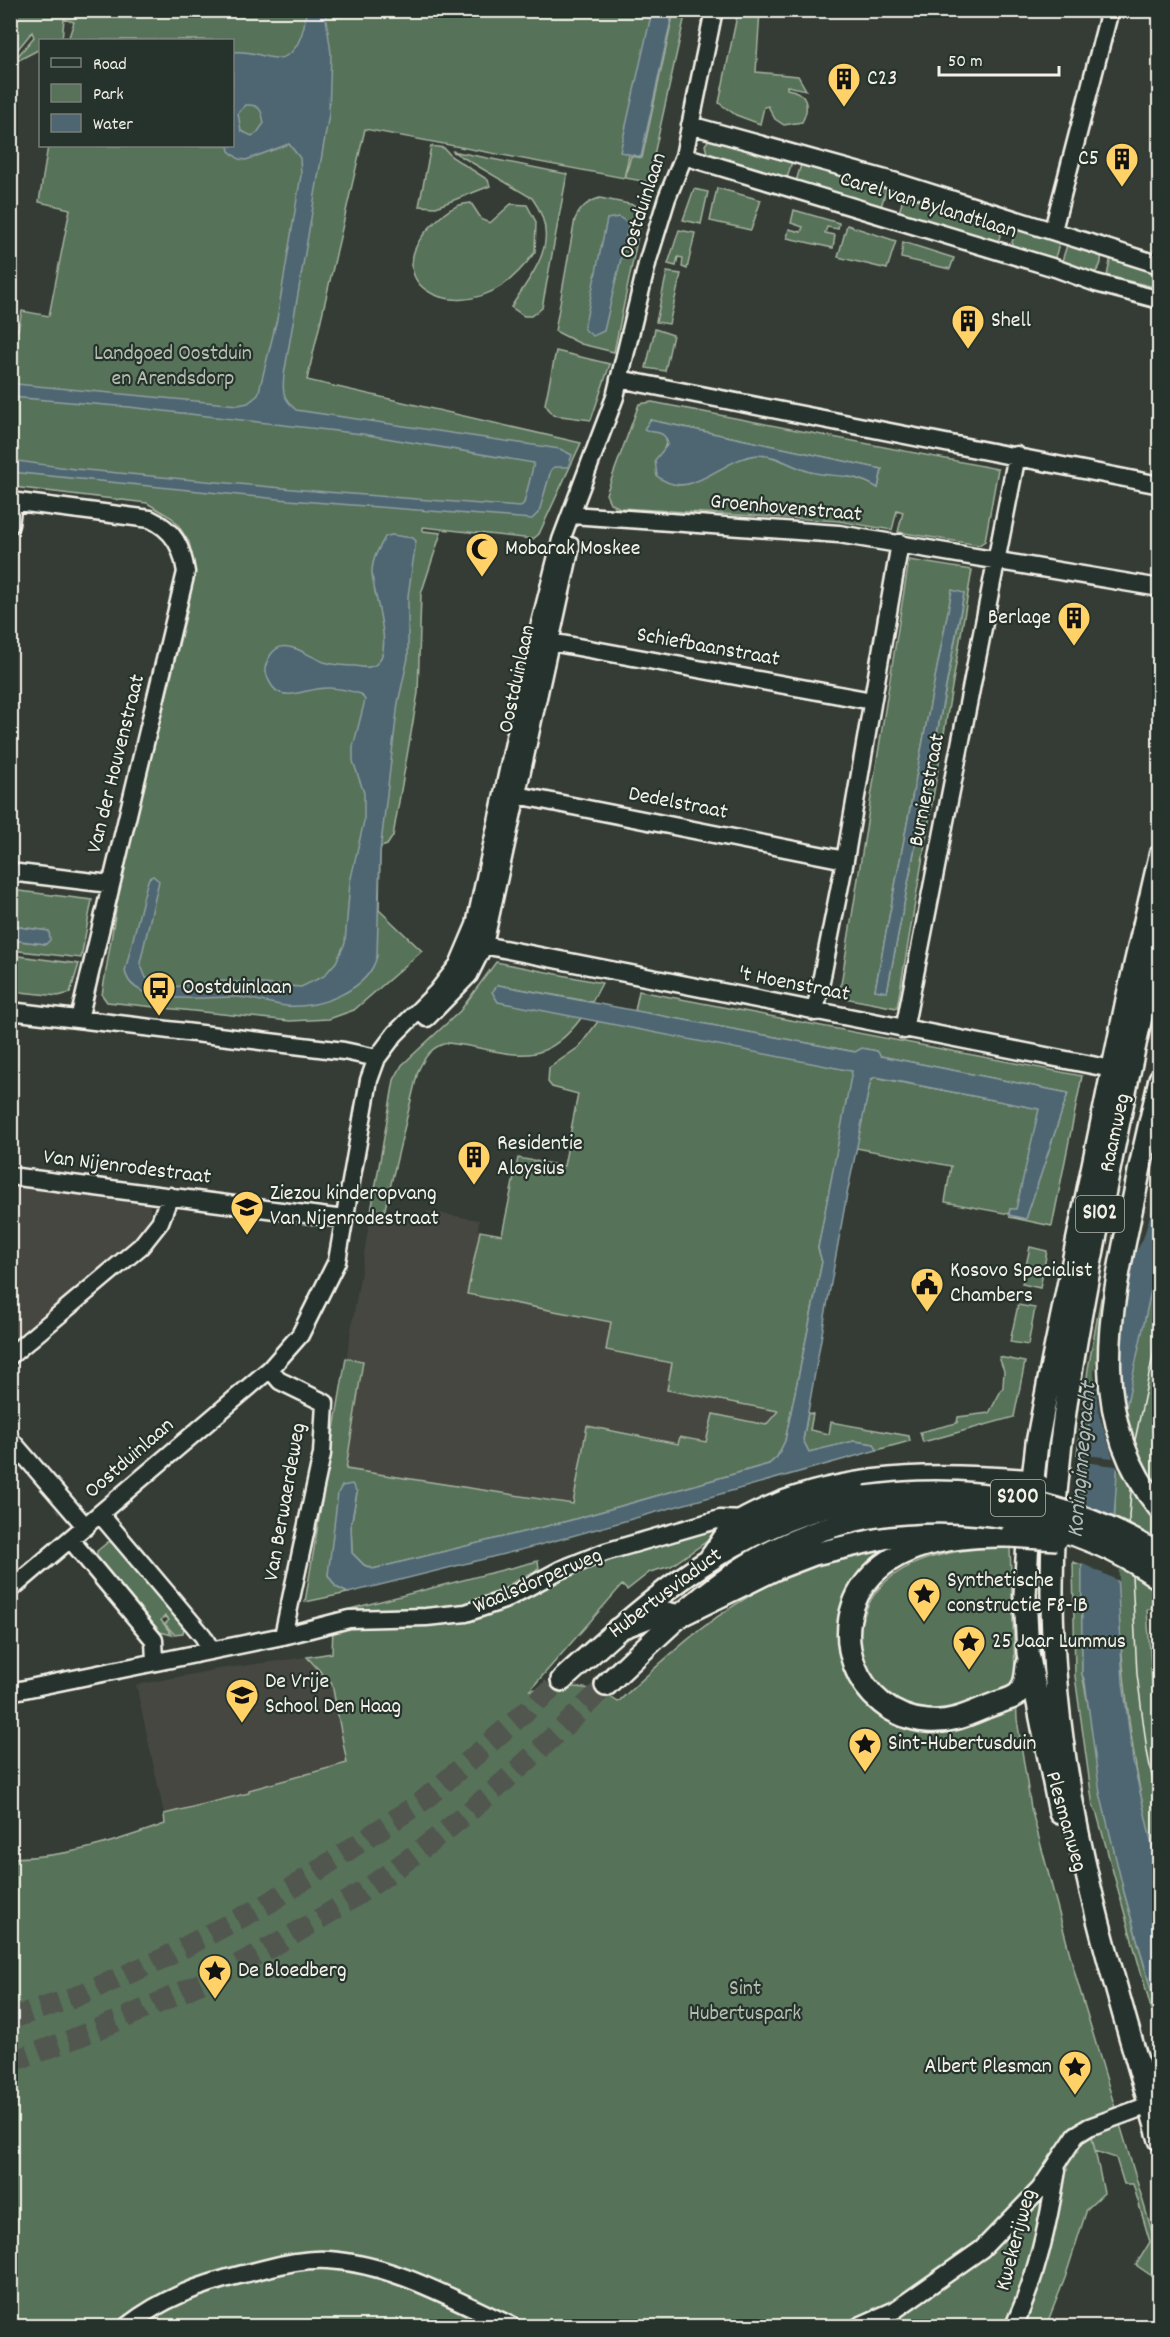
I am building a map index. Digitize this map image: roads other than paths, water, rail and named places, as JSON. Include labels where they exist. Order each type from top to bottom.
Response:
[{"type":"main road","name":"Raamweg","points":[[1033,1481],[1046,1395],[1112,1069],[1160,856]]},
{"type":"main road","name":"Raamweg","points":[[1057,1692],[1052,1606],[1055,1498],[1060,1435],[1072,1350],[1160,932]]},
{"type":"main road","points":[[1160,1079],[1140,1167],[1110,1323],[1108,1365],[1112,1404],[1120,1437],[1137,1474],[1160,1509]]},
{"type":"main road","points":[[954,1476],[961,1520]]},
{"type":"main road","name":"Waalsdorperweg","points":[[745,1520],[794,1498],[839,1486],[885,1478],[954,1476],[1033,1481]]},
{"type":"main road","points":[[1033,1481],[1055,1498]]},
{"type":"main road","name":"Plesmanweg","points":[[1033,1481],[1026,1576],[1028,1653],[1056,1795],[1075,1864],[1094,1911]]},
{"type":"main road","name":"Hubertusviaduct","points":[[562,1680],[665,1590],[711,1557],[752,1534],[793,1517],[868,1507],[948,1491],[1022,1499],[1091,1519],[1160,1554]]},
{"type":"main road","points":[[679,1616],[802,1558],[1055,1498]]},
{"type":"main road","name":"Hubertusviaduct","points":[[606,1685],[715,1584],[771,1550],[868,1507],[977,1513],[1034,1523],[1090,1541],[1124,1557],[1160,1579]]},
{"type":"main road","points":[[711,1557],[733,1528],[745,1520]]},
{"type":"main road","points":[[1028,1653],[1025,1686],[1021,1693],[1008,1701],[944,1721],[914,1719],[889,1709],[871,1694],[861,1681],[848,1645],[849,1621],[854,1604],[865,1583],[879,1569],[915,1549],[959,1538],[1003,1536],[1090,1541]]},
{"type":"main road","name":"S200","points":[[618,1629],[662,1612],[679,1616]]},
{"type":"main road","name":"Plesmanweg","points":[[1057,1692],[1070,1796],[1094,1911],[1160,2140]]},
{"type":"street","name":"Oostduinlaan","points":[[10,1590],[270,1370],[300,1335],[321,1299],[337,1261],[369,1080],[377,1058],[423,1023],[469,975],[543,640],[561,540],[573,515],[608,419],[651,250],[684,156],[714,10]]},
{"type":"street","points":[[1053,230],[1110,10]]},
{"type":"street","name":"Carel van Bylandtlaan","points":[[690,125],[893,181],[1160,265]]},
{"type":"street","name":"Carel van Bylandtlaan","points":[[684,156],[1055,268],[1096,283],[1160,300]]},
{"type":"street","points":[[619,379],[1017,455],[1160,485]]},
{"type":"street","points":[[995,560],[1017,455]]},
{"type":"street","points":[[10,525],[12,502]]},
{"type":"street","name":"Van der Houvenstraat","points":[[12,502],[150,519],[164,526],[175,538],[183,554],[186,572],[123,841],[110,884],[80,1019]]},
{"type":"street","name":"Groenhovenstraat","points":[[573,515],[839,534],[1160,588]]},
{"type":"street","points":[[815,1012],[845,860],[900,543]]},
{"type":"street","name":"Burnierstraat","points":[[904,1030],[995,560]]},
{"type":"street","name":"Schiefbaanstraat","points":[[543,640],[873,701]]},
{"type":"street","name":"Dedelstraat","points":[[509,793],[845,860]]},
{"type":"street","points":[[10,872],[110,884]]},
{"type":"street","name":"'t Hoenstraat","points":[[476,943],[904,1030],[1112,1069]]},
{"type":"street","points":[[10,1011],[344,1051],[377,1058]]},
{"type":"street","name":"Van Nijenrodestraat","points":[[10,1176],[344,1219]]},
{"type":"street","points":[[10,1356],[141,1246],[160,1222],[170,1196]]},
{"type":"street","name":"Van Berwaerdeweg","points":[[270,1370],[280,1381],[325,1403],[322,1454],[283,1636]]},
{"type":"street","points":[[10,1439],[86,1527]]},
{"type":"street","points":[[100,1514],[203,1636],[211,1650]]},
{"type":"street","name":"Waalsdorperweg","points":[[10,1692],[283,1636],[349,1619],[426,1617],[466,1613],[504,1600],[560,1570],[605,1552],[720,1519],[745,1520]]},
{"type":"street","points":[[70,1539],[154,1640],[155,1661]]},
{"type":"street","points":[[859,2326],[895,2310],[982,2249],[1040,2189],[1076,2135],[1117,2116],[1149,2105]]},
{"type":"street","name":"Kwekerijweg","points":[[1014,2326],[1027,2297],[1045,2240],[1059,2163]]},
{"type":"street","points":[[127,2326],[166,2299],[195,2287],[295,2262],[326,2260],[363,2264],[399,2275],[512,2326]]},
{"type":"water","points":[[306,11],[325,11],[331,53],[329,114],[284,375],[283,390],[286,398],[296,410],[560,449],[572,455],[568,467],[554,467],[551,470],[539,512],[532,519],[288,500],[11,472],[11,460],[75,469],[326,492],[520,507],[524,503],[534,463],[362,434],[129,407],[11,397],[11,385],[16,384],[238,405],[248,403],[258,395],[277,319],[301,175],[300,158],[289,144],[246,160],[239,159],[229,151],[228,147],[234,147],[234,52],[275,58],[283,57],[295,48],[302,33]],"holes":[[[246,105],[260,109],[264,123],[252,136],[241,131],[238,113]]]},
{"type":"water","points":[[652,11],[673,11],[641,157],[620,152]]},
{"type":"water","points":[[619,217],[629,224],[604,331],[593,336],[584,329],[607,219]]},
{"type":"water","points":[[650,420],[882,469],[878,488],[860,479],[811,472],[773,457],[759,455],[745,457],[695,482],[682,485],[670,483],[657,476],[655,460],[668,444],[661,434],[644,429]]},
{"type":"water","points":[[391,535],[413,538],[416,541],[408,596],[408,658],[398,703],[380,852],[377,956],[372,968],[364,979],[341,995],[300,1006],[287,1006],[237,997],[173,998],[142,991],[131,983],[125,971],[146,887],[149,878],[153,876],[159,881],[140,963],[146,978],[173,987],[223,981],[301,987],[324,976],[336,962],[345,943],[350,882],[364,821],[364,793],[353,761],[353,747],[365,700],[361,694],[332,688],[282,693],[275,689],[269,681],[265,668],[270,656],[276,649],[282,647],[290,647],[332,664],[366,667],[375,665],[381,658],[383,635],[372,567],[385,537]]},
{"type":"water","points":[[952,590],[964,593],[887,992],[875,990]]},
{"type":"water","points":[[11,926],[49,931],[50,940],[46,944],[11,940]]},
{"type":"water","points":[[498,985],[855,1052],[862,1048],[877,1051],[881,1056],[1068,1093],[1026,1219],[1009,1215],[1010,1209],[1016,1209],[1039,1109],[876,1077],[871,1079],[846,1199],[803,1440],[809,1452],[854,1441],[874,1444],[877,1450],[536,1546],[348,1593],[336,1587],[328,1575],[338,1493],[342,1486],[352,1484],[357,1492],[351,1525],[352,1553],[364,1565],[373,1569],[568,1521],[769,1464],[777,1457],[785,1441],[822,1262],[818,1248],[852,1071],[498,1002],[492,992]]},
{"type":"water","points":[[1159,1116],[1159,1253],[1126,1408],[1118,1457],[1114,1520],[1123,1682],[1133,1761],[1159,1876],[1159,2018],[1124,1892],[1100,1793],[1082,1674],[1082,1595],[1084,1477],[1092,1399],[1113,1299]]},
{"type":"tunnel","points":[[10,2019],[75,1997],[164,1958],[269,1903],[424,1800],[562,1680]]},
{"type":"tunnel","points":[[10,2062],[97,2029],[182,1992],[266,1950],[345,1903],[415,1854],[482,1801],[606,1685]]},
{"type":"tram line","points":[[1160,1323],[1135,1440],[1129,1516],[1137,1674],[1147,1751],[1160,1818]]},
{"type":"place","name":"C23","points":[[844,108]]},
{"type":"place","name":"C5","points":[[1122,188]]},
{"type":"place","name":"Shell","points":[[968,350]]},
{"type":"place","name":"Mobarak Moskee","points":[[482,578]]},
{"type":"place","name":"Berlage","points":[[1074,647]]},
{"type":"place","name":"Oostduinlaan","points":[[159,1017]]},
{"type":"place","name":"Residentie Aloysius","points":[[474,1186]]},
{"type":"place","name":"Ziezou kinderopvang Van Nijenrodestraat","points":[[247,1236]]},
{"type":"place","name":"Kosovo Specialist Chambers","points":[[927,1313]]},
{"type":"place","name":"Synthetische constructie F8-1B","points":[[924,1623]]},
{"type":"place","name":"25 Jaar Lummus","points":[[969,1671]]},
{"type":"place","name":"De Vrije School Den Haag","points":[[242,1724]]},
{"type":"place","name":"Sint-Hubertusduin","points":[[865,1773]]},
{"type":"place","name":"De Bloedberg","points":[[215,2000]]},
{"type":"place","name":"Albert Plesman","points":[[1075,2096]]},
{"type":"park label","name":"Landgoed Oostduin en Arendsdorp","points":[[173,366]]},
{"type":"park label","name":"Sint Hubertuspark","points":[[745,2002]]},
{"type":"water label","name":"Koninginnegracht","points":[[1083,1460]]}]
